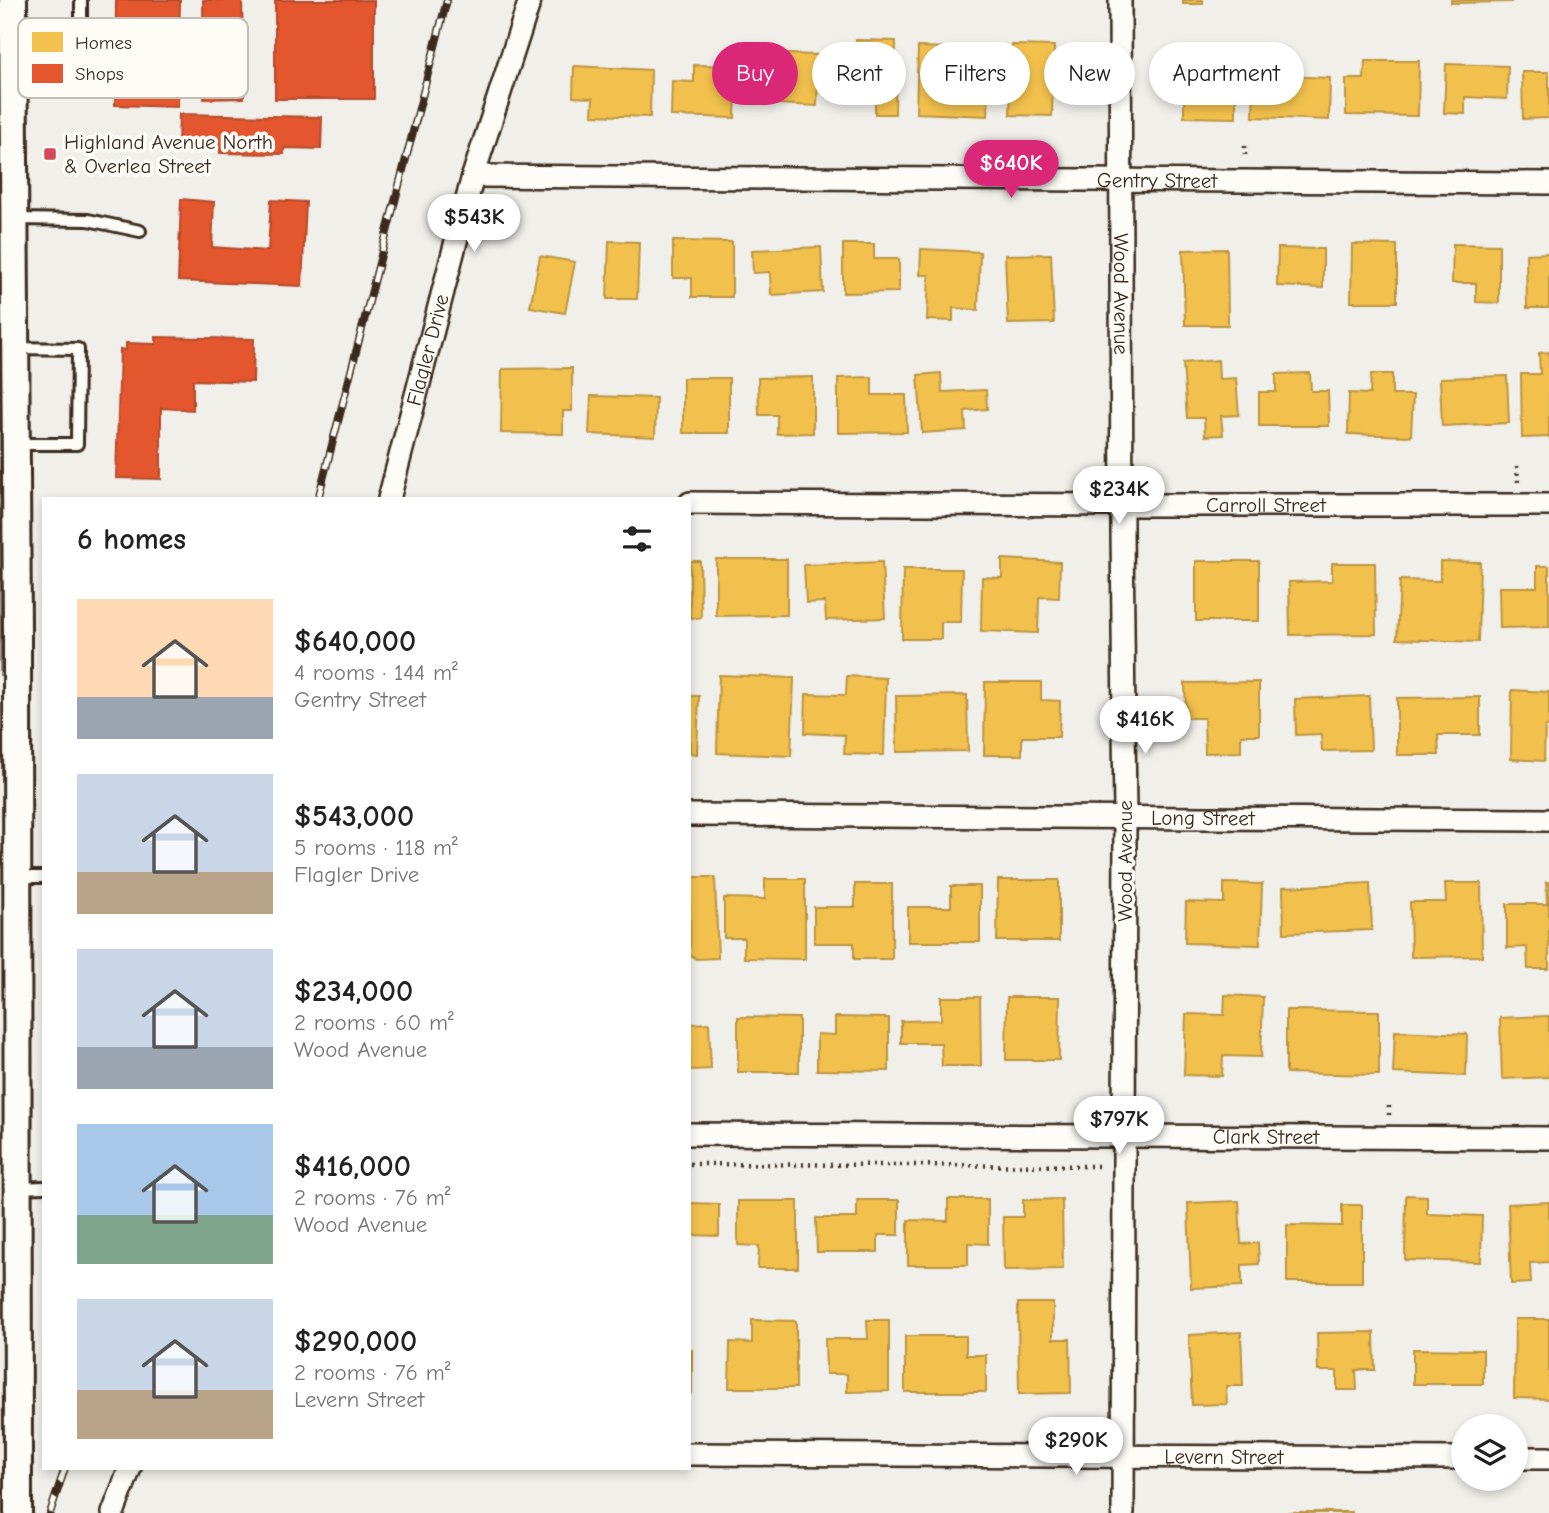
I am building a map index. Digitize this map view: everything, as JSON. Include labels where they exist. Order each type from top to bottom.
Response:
[{"type":"street","points":[[13,0],[13,219],[7,307],[14,348],[15,444],[11,861],[17,1188],[18,1513]]},
{"type":"street","name":"Flagler Drive","points":[[390,497],[473,176],[530,0]]},
{"type":"street","name":"Wood Avenue","points":[[1120,0],[1125,817],[1123,1513]]},
{"type":"street","name":"Gentry Street","points":[[473,176],[1549,183]]},
{"type":"street","name":"Carroll Street","points":[[691,503],[1549,505]]},
{"type":"street","name":"Long Street","points":[[691,815],[1549,820]]},
{"type":"street","name":"Clark Street","points":[[691,1133],[1549,1138]]},
{"type":"street","name":"Levern Street","points":[[691,1454],[1451,1458]]},
{"type":"street","points":[[1528,1458],[1549,1458]]},
{"type":"street","points":[[113,1513],[129,1470]]},
{"type":"lane","points":[[81,0],[81,18]]},
{"type":"lane","points":[[13,60],[18,60]]},
{"type":"lane","points":[[13,219],[88,220],[140,231]]},
{"type":"lane","points":[[14,348],[78,349],[76,444],[15,444]]},
{"type":"lane","points":[[11,861],[42,876]]},
{"type":"lane","points":[[17,1188],[42,1187]]},
{"type":"path","points":[[691,1164],[1102,1166]]},
{"type":"shaded area","points":[[0,331],[3,675],[0,675]]},
{"type":"building: Homes","points":[[1183,0],[1203,0],[1203,4],[1183,4]]},
{"type":"building: Homes","points":[[1451,0],[1511,0],[1511,2],[1451,3]]},
{"type":"building: Homes","points":[[856,40],[896,41],[896,42]]},
{"type":"building: Homes","points":[[1030,45],[1044,46],[1044,105],[1052,105],[1052,116],[1010,115],[1010,105],[1030,105]]},
{"type":"building: Homes","points":[[918,47],[920,105],[988,105],[988,116],[916,113]]},
{"type":"building: Homes","points":[[798,54],[812,55],[812,105],[817,106],[795,105],[798,105]]},
{"type":"building: Homes","points":[[1365,61],[1419,61],[1418,116],[1346,115],[1346,79],[1364,79]]},
{"type":"building: Homes","points":[[1446,64],[1508,66],[1507,99],[1465,97],[1465,114],[1444,113]]},
{"type":"building: Homes","points":[[694,65],[712,65],[712,105],[736,105],[735,118],[671,116],[672,81],[694,82]]},
{"type":"building: Homes","points":[[574,66],[651,70],[650,117],[592,115],[593,98],[573,97]]},
{"type":"building: Homes","points":[[1522,72],[1549,72],[1549,118],[1523,119]]},
{"type":"building: Homes","points":[[1304,77],[1330,78],[1329,120],[1253,117],[1253,105],[1304,105]]},
{"type":"building: Homes","points":[[875,105],[895,105],[895,114],[875,114]]},
{"type":"building: Homes","points":[[1184,105],[1236,105],[1236,118],[1184,117]]},
{"type":"building: Homes","points":[[609,241],[639,242],[637,299],[607,299]]},
{"type":"building: Homes","points":[[673,241],[732,242],[732,297],[692,297],[692,278],[673,278]]},
{"type":"building: Homes","points":[[843,244],[874,244],[874,259],[899,259],[899,292],[843,293]]},
{"type":"building: Homes","points":[[1352,244],[1397,245],[1397,302],[1351,302]]},
{"type":"building: Homes","points":[[1453,244],[1499,245],[1499,303],[1476,302],[1476,283],[1452,283]]},
{"type":"building: Homes","points":[[821,247],[823,292],[771,295],[770,272],[753,273],[752,250]]},
{"type":"building: Homes","points":[[1278,248],[1323,249],[1323,288],[1277,286]]},
{"type":"building: Homes","points":[[921,249],[980,252],[978,310],[953,308],[953,321],[927,320],[929,275],[920,275]]},
{"type":"building: Homes","points":[[1227,249],[1228,325],[1185,325],[1183,250]]},
{"type":"building: Homes","points":[[1549,253],[1549,308],[1527,308],[1526,254]]},
{"type":"building: Homes","points":[[1051,254],[1054,323],[1008,324],[1005,255]]},
{"type":"building: Homes","points":[[540,256],[575,262],[565,313],[530,307]]},
{"type":"building: Homes","points":[[1549,352],[1549,437],[1522,438],[1521,374],[1540,374],[1539,353]]},
{"type":"building: Homes","points":[[1218,360],[1219,379],[1236,378],[1239,415],[1221,416],[1223,435],[1205,436],[1204,418],[1187,418],[1183,363]]},
{"type":"building: Homes","points":[[572,368],[572,411],[563,411],[563,434],[501,433],[502,369]]},
{"type":"building: Homes","points":[[941,373],[942,392],[986,390],[987,409],[965,411],[966,430],[922,433],[918,375]]},
{"type":"building: Homes","points":[[1310,373],[1311,391],[1328,391],[1329,426],[1259,426],[1259,392],[1276,392],[1276,374]]},
{"type":"building: Homes","points":[[1371,374],[1392,374],[1392,395],[1413,395],[1411,436],[1348,434],[1349,393],[1370,394]]},
{"type":"building: Homes","points":[[1507,376],[1509,423],[1442,426],[1440,378]]},
{"type":"building: Homes","points":[[813,377],[813,433],[777,434],[777,415],[759,415],[758,378]]},
{"type":"building: Homes","points":[[872,377],[872,395],[906,395],[907,432],[838,433],[838,378]]},
{"type":"building: Homes","points":[[683,378],[729,378],[729,433],[683,433]]},
{"type":"building: Homes","points":[[591,396],[656,398],[655,437],[589,434]]},
{"type":"building: Homes","points":[[716,559],[787,559],[787,615],[716,616]]},
{"type":"building: Homes","points":[[1002,559],[1060,562],[1059,598],[1039,597],[1038,633],[981,631],[982,577],[1002,578]]},
{"type":"building: Homes","points":[[691,561],[700,561],[701,618],[691,618]]},
{"type":"building: Homes","points":[[1196,561],[1259,561],[1259,621],[1196,621]]},
{"type":"building: Homes","points":[[1440,561],[1480,562],[1478,642],[1397,639],[1400,580],[1440,581]]},
{"type":"building: Homes","points":[[882,562],[885,618],[826,620],[825,602],[806,603],[804,565]]},
{"type":"building: Homes","points":[[1332,563],[1375,563],[1376,634],[1290,635],[1289,582],[1332,581]]},
{"type":"building: Homes","points":[[1537,566],[1549,566],[1549,627],[1500,628],[1499,587],[1537,587]]},
{"type":"building: Homes","points":[[903,569],[962,569],[961,622],[941,622],[941,639],[902,639]]},
{"type":"building: Homes","points":[[719,675],[794,678],[791,756],[717,753]]},
{"type":"building: Homes","points":[[847,676],[886,678],[884,755],[844,754],[845,735],[805,733],[806,694],[846,695]]},
{"type":"building: Homes","points":[[985,682],[1041,682],[1041,700],[1060,701],[1059,737],[1022,737],[1022,755],[984,755]]},
{"type":"building: Homes","points":[[1259,682],[1259,735],[1241,735],[1241,752],[1205,753],[1204,718],[1186,718],[1185,683]]},
{"type":"building: Homes","points":[[1512,690],[1549,692],[1549,727],[1545,727],[1544,761],[1511,759]]},
{"type":"building: Homes","points":[[967,695],[968,751],[897,752],[896,696]]},
{"type":"building: Homes","points":[[691,696],[699,696],[697,754],[691,753]]},
{"type":"building: Homes","points":[[1369,696],[1371,750],[1322,751],[1321,734],[1296,735],[1295,699]]},
{"type":"building: Homes","points":[[1480,697],[1480,735],[1438,735],[1439,755],[1397,755],[1397,698]]},
{"type":"building: Homes","points":[[691,877],[715,877],[718,958],[696,959],[691,955]]},
{"type":"building: Homes","points":[[765,879],[805,879],[805,959],[744,958],[744,938],[724,938],[724,898],[765,899]]},
{"type":"building: Homes","points":[[998,880],[1059,880],[1059,941],[997,941]]},
{"type":"building: Homes","points":[[1546,882],[1549,882],[1549,969],[1528,969],[1527,947],[1507,948],[1507,904],[1547,904]]},
{"type":"building: Homes","points":[[1224,883],[1262,884],[1260,945],[1185,943],[1186,902],[1224,903]]},
{"type":"building: Homes","points":[[1370,883],[1372,930],[1284,933],[1283,887]]},
{"type":"building: Homes","points":[[1445,883],[1481,883],[1482,956],[1411,957],[1410,902],[1446,902]]},
{"type":"building: Homes","points":[[855,884],[892,884],[892,959],[854,959],[854,943],[814,943],[814,907],[855,907]]},
{"type":"building: Homes","points":[[951,886],[980,886],[980,942],[908,942],[908,907],[951,907]]},
{"type":"building: Homes","points":[[1225,995],[1263,997],[1261,1057],[1223,1056],[1222,1076],[1184,1075],[1186,1014],[1224,1015]]},
{"type":"building: Homes","points":[[941,997],[980,997],[981,1066],[942,1066],[941,1043],[901,1043],[901,1021],[941,1020]]},
{"type":"building: Homes","points":[[1007,997],[1060,997],[1059,1060],[1006,1060]]},
{"type":"building: Homes","points":[[1286,1010],[1379,1011],[1379,1075],[1286,1073]]},
{"type":"building: Homes","points":[[1549,1016],[1549,1077],[1502,1079],[1500,1018]]},
{"type":"building: Homes","points":[[738,1017],[799,1018],[799,1072],[738,1072]]},
{"type":"building: Homes","points":[[835,1017],[889,1018],[889,1071],[817,1070],[817,1034],[835,1035]]},
{"type":"building: Homes","points":[[709,1023],[711,1069],[691,1070],[691,1024]]},
{"type":"building: Homes","points":[[1395,1031],[1467,1034],[1466,1076],[1393,1073]]},
{"type":"building: Homes","points":[[1406,1195],[1427,1196],[1427,1214],[1482,1216],[1481,1262],[1405,1260]]},
{"type":"building: Homes","points":[[948,1199],[988,1199],[988,1244],[968,1243],[968,1265],[908,1265],[908,1220],[948,1221]]},
{"type":"building: Homes","points":[[1062,1199],[1063,1269],[1004,1270],[1003,1217],[1023,1217],[1023,1200]]},
{"type":"building: Homes","points":[[857,1200],[899,1200],[899,1235],[878,1235],[878,1252],[817,1252],[816,1218],[857,1218]]},
{"type":"building: Homes","points":[[738,1201],[798,1201],[798,1268],[758,1268],[759,1246],[738,1245]]},
{"type":"building: Homes","points":[[1239,1201],[1241,1244],[1258,1243],[1259,1264],[1242,1265],[1242,1286],[1191,1288],[1188,1203]]},
{"type":"building: Homes","points":[[1549,1202],[1549,1262],[1530,1263],[1531,1283],[1511,1284],[1508,1204]]},
{"type":"building: Homes","points":[[691,1203],[719,1204],[719,1236],[691,1235]]},
{"type":"building: Homes","points":[[1342,1205],[1362,1205],[1362,1282],[1287,1282],[1287,1225],[1342,1226]]},
{"type":"building: Homes","points":[[1018,1303],[1053,1303],[1053,1339],[1070,1339],[1071,1393],[1019,1394]]},
{"type":"building: Homes","points":[[1515,1319],[1549,1319],[1549,1399],[1514,1398]]},
{"type":"building: Homes","points":[[752,1320],[796,1321],[796,1388],[729,1388],[730,1342],[752,1343]]},
{"type":"building: Homes","points":[[867,1320],[889,1320],[889,1391],[847,1392],[847,1374],[826,1374],[825,1339],[868,1339]]},
{"type":"building: Homes","points":[[1241,1332],[1243,1386],[1226,1386],[1227,1404],[1192,1405],[1189,1335]]},
{"type":"building: Homes","points":[[1374,1332],[1375,1370],[1356,1370],[1357,1390],[1337,1390],[1337,1371],[1318,1371],[1317,1333]]},
{"type":"building: Homes","points":[[905,1336],[966,1336],[966,1355],[986,1355],[986,1392],[905,1392]]},
{"type":"building: Homes","points":[[1413,1349],[1483,1350],[1483,1384],[1413,1384]]},
{"type":"building: Homes","points":[[691,1350],[692,1350],[691,1393]]},
{"type":"building: Homes","points":[[1352,1512],[1352,1513],[1289,1513]]},
{"type":"building: Shops","points":[[116,0],[180,0],[180,18],[116,18]]},
{"type":"building: Shops","points":[[203,0],[242,0],[242,18],[203,18]]},
{"type":"building: Shops","points":[[275,0],[374,0],[374,99],[275,99]]},
{"type":"building: Shops","points":[[115,98],[178,98],[178,107],[115,105]]},
{"type":"building: Shops","points":[[179,114],[322,117],[321,149],[284,148],[284,154],[220,153],[220,147],[178,146]]},
{"type":"building: Shops","points":[[181,199],[214,202],[212,247],[268,251],[271,200],[306,202],[302,286],[178,281]]},
{"type":"building: Shops","points":[[156,337],[254,339],[253,382],[193,380],[193,410],[161,408],[161,479],[116,478],[120,349],[126,350],[126,343],[156,344]]},
{"type":"railway","points":[[319,497],[447,0]]},
{"type":"railway","points":[[50,1513],[64,1470]]},
{"type":"place","name":"Highland Avenue North & Overlea Street","points":[[50,154]]}]
